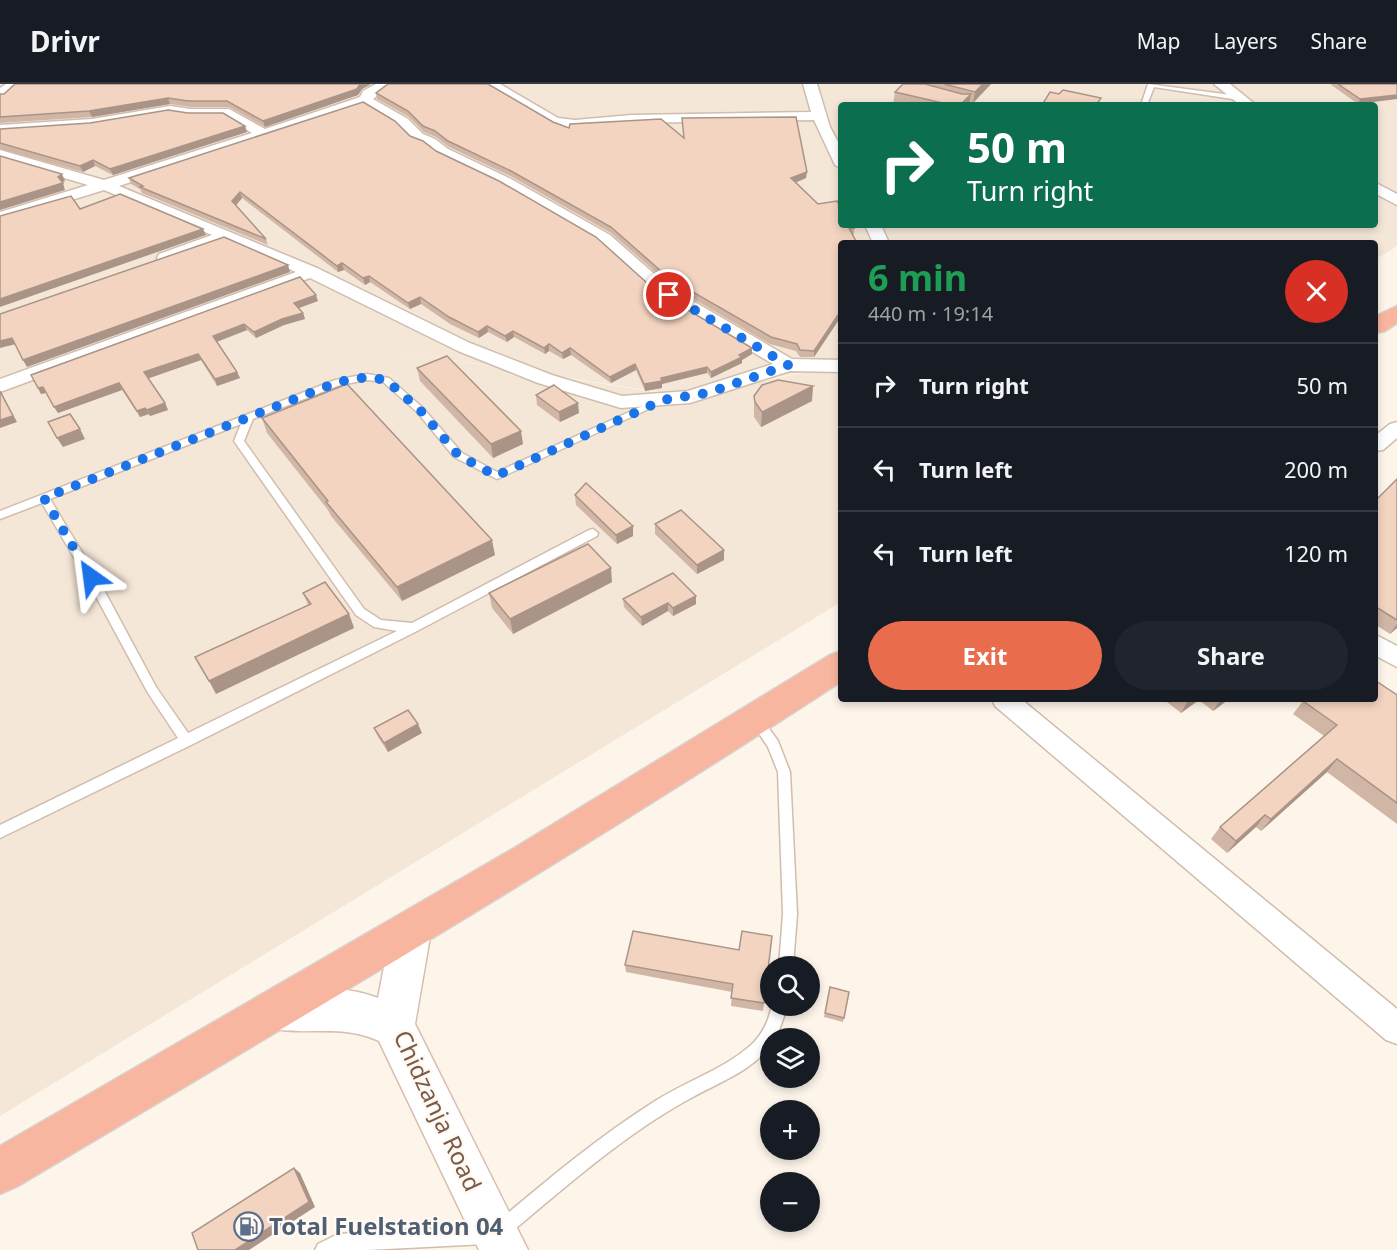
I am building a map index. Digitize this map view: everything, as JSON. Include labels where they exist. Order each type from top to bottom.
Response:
[{"type":"highway","points":[[1378,325],[1397,312]]},
{"type":"highway","points":[[0,1171],[411,931],[756,720],[838,667]]},
{"type":"street","points":[[0,95],[14,84]]},
{"type":"street","points":[[366,100],[368,94],[386,84]]},
{"type":"street","points":[[490,84],[555,122],[575,124],[631,119],[819,116]]},
{"type":"street","points":[[810,84],[819,116],[838,156]]},
{"type":"street","points":[[1221,84],[1244,101]]},
{"type":"street","points":[[0,217],[366,100],[403,122],[417,137],[506,182],[604,238],[663,291],[788,365]]},
{"type":"street","points":[[0,129],[92,123],[170,110],[190,113],[229,113],[263,134]]},
{"type":"street","points":[[0,154],[103,185],[311,272],[464,346],[545,379],[621,402],[663,400],[708,393],[788,365],[838,366]]},
{"type":"street","points":[[1378,189],[1397,200]]},
{"type":"street","points":[[145,265],[227,235]]},
{"type":"street","points":[[0,386],[311,272]]},
{"type":"street","points":[[1378,443],[1397,428]]},
{"type":"street","points":[[1378,645],[1397,658]]},
{"type":"street","points":[[1008,702],[1397,1029]]},
{"type":"street","name":"Chidzanja Road","points":[[411,931],[394,1026],[500,1242]]},
{"type":"street","points":[[274,1010],[324,1009],[362,1012],[394,1026]]},
{"type":"lane","points":[[1145,102],[1151,85],[1244,101]]},
{"type":"lane","points":[[0,515],[338,382],[367,377],[386,380],[420,410],[458,455],[496,476],[663,400]]},
{"type":"lane","points":[[249,416],[239,441],[360,612],[378,624],[413,628]]},
{"type":"lane","points":[[44,498],[91,577],[152,690],[187,741]]},
{"type":"lane","points":[[0,832],[413,628],[593,533]]},
{"type":"lane","points":[[756,720],[774,745],[784,772],[790,914],[787,956]]},
{"type":"lane","points":[[324,1250],[338,1244],[500,1242],[596,1150],[662,1105],[756,1052],[770,1034],[778,1016]]},
{"type":"shaded area","points":[[0,84],[1397,84],[1397,246],[1378,258],[1378,240],[838,240],[838,365],[686,396],[356,345],[686,397],[838,366],[838,604],[0,1116],[0,248],[39,293],[0,246]]},
{"type":"building","points":[[15,84],[360,84],[357,89],[263,121],[227,101],[188,101],[168,98],[89,111],[0,117],[0,94],[4,94]]},
{"type":"building","points":[[388,84],[488,84],[553,122],[569,128],[570,124],[661,119],[684,138],[682,118],[796,117],[807,172],[791,178],[818,204],[837,201],[838,228],[849,228],[855,240],[838,240],[838,315],[814,351],[800,350],[797,344],[771,337],[670,279],[611,227],[511,171],[448,141],[435,131],[423,126],[408,111],[376,93]]},
{"type":"building","points":[[903,84],[925,84],[962,94],[971,94],[963,102],[938,102],[895,92]]},
{"type":"building","points":[[944,84],[983,84],[975,92]]},
{"type":"building","points":[[1338,84],[1397,84],[1397,95],[1360,99]]},
{"type":"building","points":[[1063,90],[1101,98],[1098,102],[1044,102],[1050,92],[1059,94]]},
{"type":"building","points":[[363,102],[395,121],[410,136],[499,181],[596,237],[656,291],[752,348],[739,355],[742,357],[711,372],[707,367],[644,384],[635,364],[610,377],[570,348],[562,353],[549,344],[544,348],[513,331],[505,336],[487,326],[478,332],[449,317],[420,297],[408,303],[369,276],[363,278],[342,263],[337,266],[240,192],[232,201],[266,239],[140,187],[143,186],[129,178]]},
{"type":"building","points":[[168,110],[188,113],[223,113],[245,126],[110,169],[93,160],[80,166],[0,143],[0,129],[90,123]]},
{"type":"building","points":[[0,156],[62,174],[58,177],[63,183],[0,202]]},
{"type":"building","points":[[120,194],[203,229],[0,299],[0,216],[71,196],[80,209]]},
{"type":"building","points":[[224,237],[288,265],[23,360],[12,338],[0,341],[0,314]]},
{"type":"building","points":[[300,277],[316,295],[294,303],[303,313],[282,319],[254,332],[244,324],[213,336],[237,372],[215,379],[198,354],[144,372],[165,403],[147,410],[145,408],[137,411],[119,383],[54,407],[43,387],[38,388],[31,375]]},
{"type":"building","points":[[447,356],[521,431],[491,444],[417,368]]},
{"type":"building","points":[[778,380],[813,386],[762,412],[754,396],[762,385]]},
{"type":"building","points":[[347,384],[492,540],[397,587],[326,502],[328,501],[262,418]]},
{"type":"building","points":[[554,385],[578,403],[559,412],[536,395]]},
{"type":"building","points":[[0,391],[13,416],[0,420]]},
{"type":"building","points":[[70,414],[80,429],[57,438],[48,422]]},
{"type":"building","points":[[1397,479],[1397,620],[1378,608],[1378,498]]},
{"type":"building","points":[[586,483],[633,526],[616,535],[575,495]]},
{"type":"building","points":[[681,510],[724,550],[697,565],[655,524]]},
{"type":"building","points":[[588,544],[611,568],[510,619],[489,593]]},
{"type":"building","points":[[673,573],[696,596],[673,608],[668,603],[641,617],[623,599]]},
{"type":"building","points":[[325,582],[349,614],[209,681],[195,657],[311,604],[303,593]]},
{"type":"building","points":[[1378,682],[1397,695],[1397,803],[1337,759],[1271,819],[1265,815],[1236,841],[1220,827],[1337,725],[1304,702],[1378,702]]},
{"type":"building","points":[[408,710],[418,724],[384,743],[374,728]]},
{"type":"building","points":[[633,931],[739,950],[742,931],[772,936],[770,956],[760,956],[760,1002],[731,998],[733,984],[625,965]]},
{"type":"building","points":[[830,987],[849,992],[844,1018],[825,1013]]},
{"type":"building","points":[[294,1168],[309,1202],[235,1250],[198,1250],[192,1233]]},
{"type":"place","name":"Total Fuelstation 04","points":[[248,1227]]},
{"type":"route","points":[[91,577],[44,498],[338,382],[367,377],[386,380],[420,410],[458,455],[496,476],[663,400],[708,393],[788,365],[669,295]]}]
